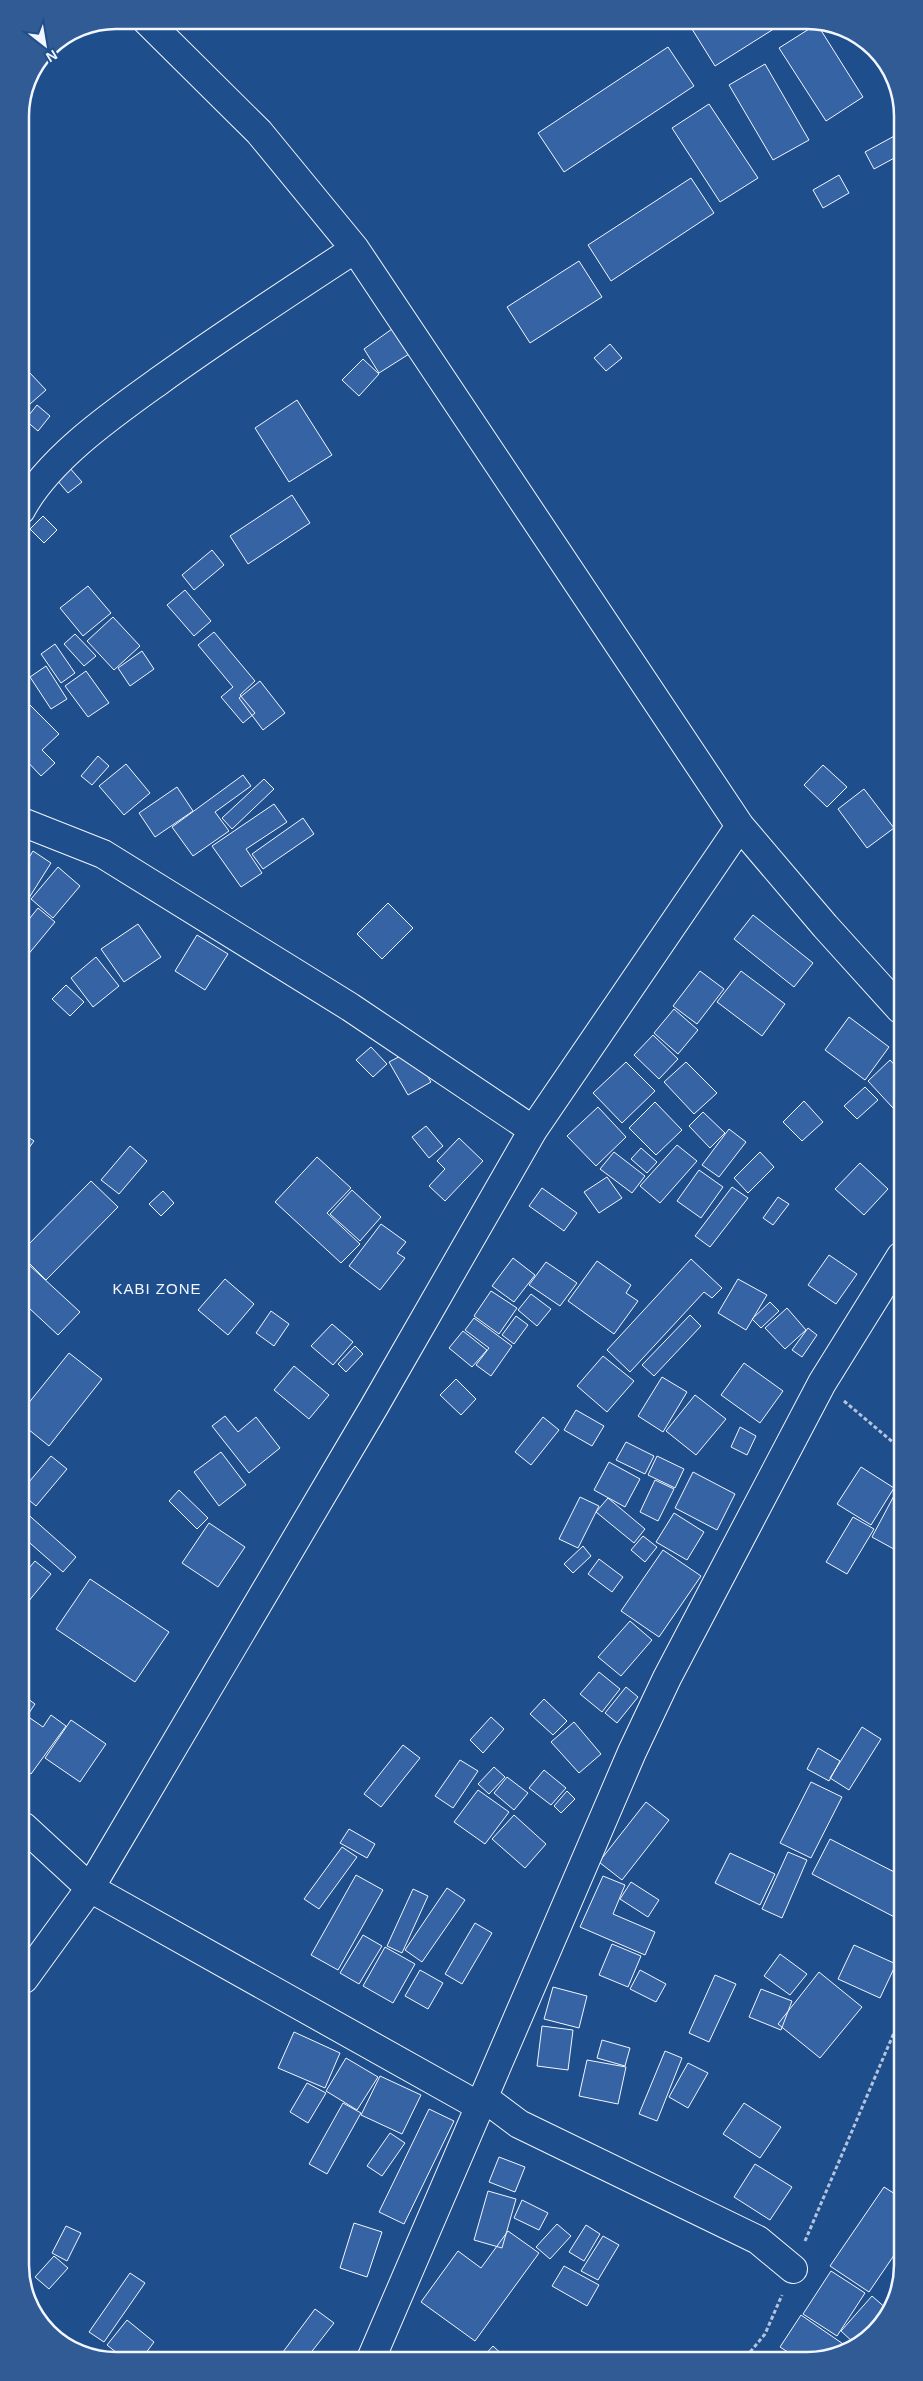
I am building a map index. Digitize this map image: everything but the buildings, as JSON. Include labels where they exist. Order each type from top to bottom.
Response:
[{"type":"street","points":[[155,29],[259,132],[354,248],[740,826],[825,926],[894,1002]]},
{"type":"street","points":[[29,496],[74,446],[115,413],[205,348],[354,248]]},
{"type":"street","points":[[29,825],[103,854],[350,1007],[533,1130]]},
{"type":"street","points":[[29,1972],[90,1888],[369,1415],[533,1130],[740,826]]},
{"type":"street","points":[[374,2352],[636,1743],[667,1678],[822,1383],[894,1267]]},
{"type":"street","points":[[29,1833],[90,1888],[518,2124],[758,2240],[793,2269]]},
{"type":"path","points":[[822,1383],[894,1443]]},
{"type":"path","points":[[750,2352],[765,2334],[894,2033]]},
{"type":"district","name":"KABI ZONE","points":[[157,1288]]}]
